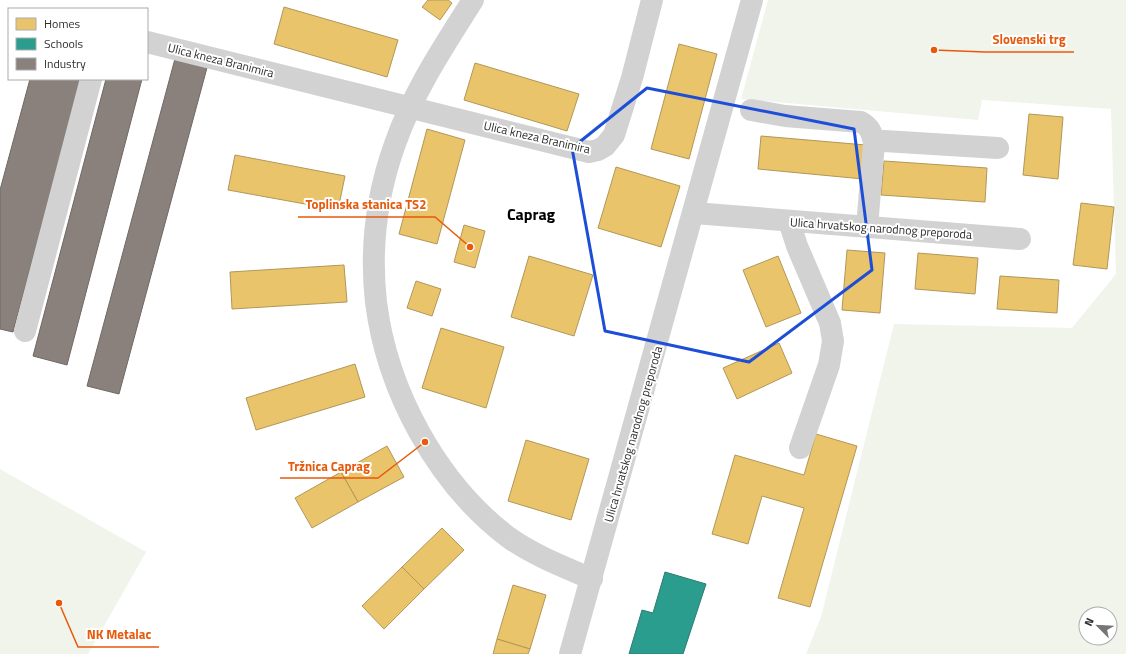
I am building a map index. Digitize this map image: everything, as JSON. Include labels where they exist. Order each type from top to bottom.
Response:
[{"type":"street","points":[[473,0],[429,70],[411,106],[395,144],[383,185],[376,223],[373,259],[376,302],[383,336],[401,394],[425,442],[458,488],[488,521],[510,538],[530,550],[592,579]]},
{"type":"street","name":"Ulica kneza Branimira","points":[[148,42],[411,106],[589,152],[598,150],[610,141],[621,118],[652,0]]},
{"type":"street","name":"Ulica hrvatskog narodnog preporoda","points":[[570,654],[694,213],[751,0]]},
{"type":"street","points":[[25,331],[91,80]]},
{"type":"street","points":[[751,110],[784,116],[861,122],[868,126],[874,143],[867,227]]},
{"type":"street","points":[[874,143],[884,141],[998,148]]},
{"type":"street","name":"Ulica hrvatskog narodnog preporoda","points":[[694,213],[1020,238]]},
{"type":"street","points":[[789,221],[803,260],[830,323],[833,341],[829,365],[800,448]]},
{"type":"highlighted area","points":[[647,88],[854,129],[872,270],[749,362],[605,331],[572,148]]},
{"type":"shaded area","points":[[768,0],[1126,0],[1126,654],[806,654],[821,617],[894,324],[1072,328],[1116,274],[1111,109],[982,100],[978,120],[741,99]]},
{"type":"shaded area","points":[[0,469],[146,552],[88,654],[0,654]]},
{"type":"building: Homes","points":[[428,0],[448,0],[452,3],[440,20],[422,7]]},
{"type":"building: Homes","points":[[284,7],[398,40],[387,77],[274,44]]},
{"type":"building: Homes","points":[[679,44],[717,54],[689,159],[651,149]]},
{"type":"building: Homes","points":[[475,63],[579,94],[567,131],[464,100]]},
{"type":"building: Homes","points":[[1029,114],[1063,117],[1058,179],[1023,175]]},
{"type":"building: Homes","points":[[427,129],[465,140],[437,244],[399,234]]},
{"type":"building: Homes","points":[[761,136],[866,145],[863,179],[758,169]]},
{"type":"building: Homes","points":[[235,155],[345,176],[338,210],[228,190]]},
{"type":"building: Homes","points":[[884,161],[987,168],[985,202],[881,195]]},
{"type":"building: Homes","points":[[616,167],[680,186],[661,247],[598,228]]},
{"type":"building: Homes","points":[[1081,203],[1114,207],[1107,269],[1073,265]]},
{"type":"building: Homes","points":[[464,225],[485,231],[475,268],[454,262]]},
{"type":"building: Homes","points":[[847,250],[885,253],[880,313],[842,310]]},
{"type":"building: Homes","points":[[918,253],[978,258],[975,294],[915,289]]},
{"type":"building: Homes","points":[[529,256],[593,275],[574,336],[511,317]]},
{"type":"building: Homes","points":[[778,256],[801,313],[766,327],[743,270]]},
{"type":"building: Homes","points":[[344,265],[347,302],[232,309],[230,272]]},
{"type":"building: Homes","points":[[1000,276],[1059,280],[1057,313],[997,309]]},
{"type":"building: Homes","points":[[416,281],[441,289],[432,316],[407,308]]},
{"type":"building: Homes","points":[[441,328],[504,347],[486,408],[422,388]]},
{"type":"building: Homes","points":[[779,343],[792,373],[737,399],[723,368]]},
{"type":"building: Homes","points":[[355,364],[365,397],[256,430],[246,398]]},
{"type":"building: Homes","points":[[816,434],[857,446],[810,607],[778,598],[804,508],[762,496],[748,544],[712,534],[735,455],[804,475]]},
{"type":"building: Homes","points":[[526,440],[589,459],[571,520],[508,501]]},
{"type":"building: Homes","points":[[387,446],[404,477],[358,502],[341,472]]},
{"type":"building: Homes","points":[[341,472],[358,502],[312,528],[295,498]]},
{"type":"building: Homes","points":[[442,528],[464,550],[424,589],[402,567]]},
{"type":"building: Homes","points":[[402,567],[424,589],[384,629],[362,606]]},
{"type":"building: Homes","points":[[513,585],[546,595],[530,649],[497,639]]},
{"type":"building: Homes","points":[[497,639],[530,649],[528,654],[493,654]]},
{"type":"building: Schools","points":[[665,572],[706,584],[683,654],[629,654],[642,610],[653,613]]},
{"type":"building: Industry","points":[[176,55],[208,64],[119,394],[87,386]]},
{"type":"building: Industry","points":[[30,80],[81,80],[13,332],[0,329],[0,190]]},
{"type":"building: Industry","points":[[106,80],[142,80],[67,365],[33,356]]},
{"type":"place","name":"Slovenski trg","points":[[934,50]]},
{"type":"place","name":"Toplinska stanica TS2","points":[[470,247]]},
{"type":"place","name":"Tržnica Caprag","points":[[425,442]]},
{"type":"place","name":"NK Metalac","points":[[59,603]]},
{"type":"district","name":"Caprag","points":[[531,214]]}]
